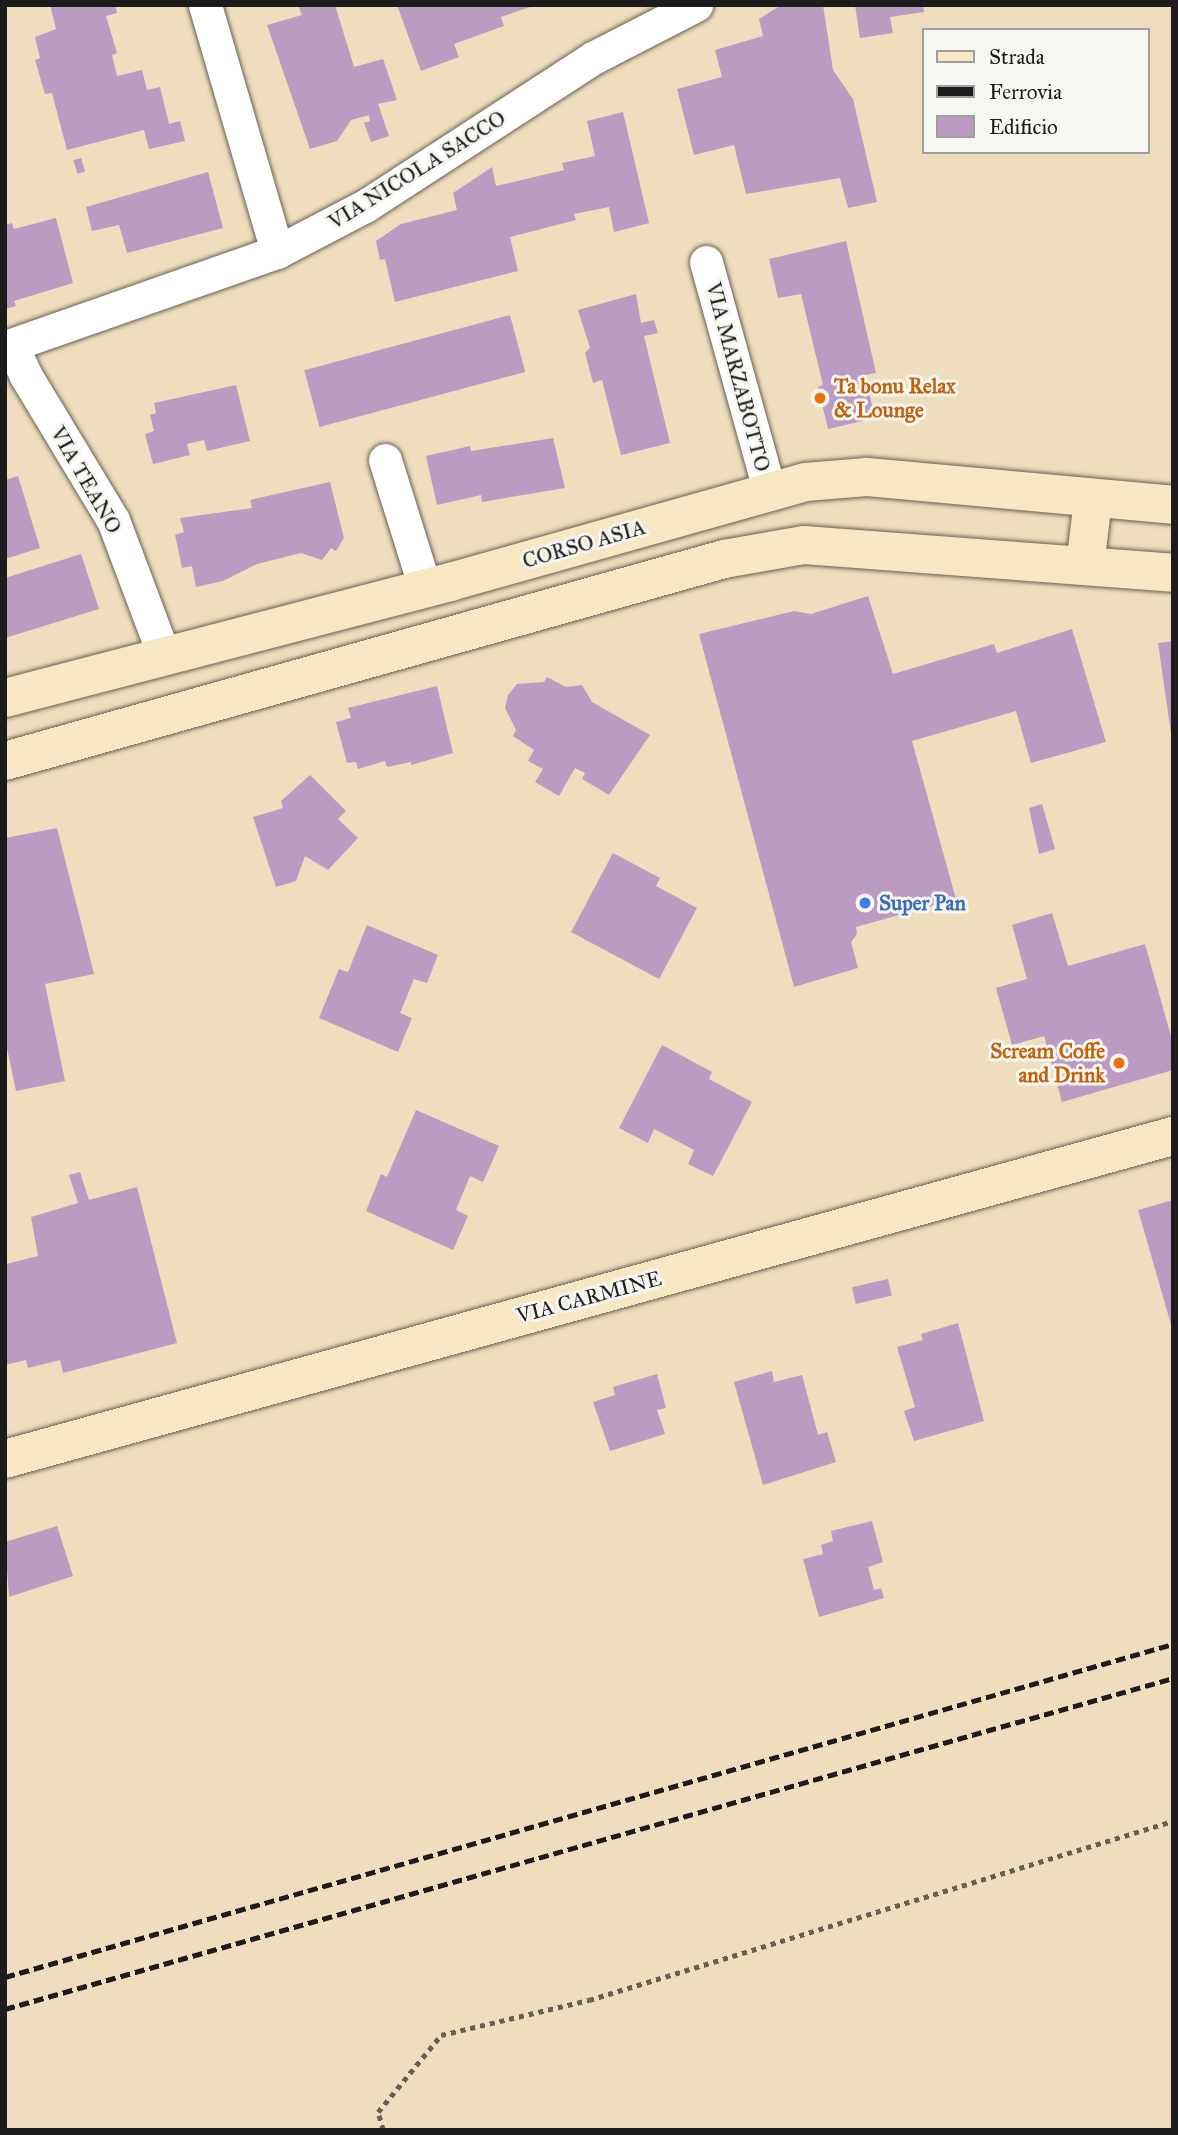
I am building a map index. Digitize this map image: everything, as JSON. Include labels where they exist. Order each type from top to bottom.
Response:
[{"type":"street","points":[[205,5],[277,252]]},
{"type":"street","name":"VIA NICOLA SACCO","points":[[9,347],[277,252],[365,206],[593,58],[696,5]]},
{"type":"street","name":"VIA MARZABOTTO","points":[[706,262],[769,493]]},
{"type":"street","name":"VIA TEANO","points":[[9,347],[113,520],[165,658]]},
{"type":"street","points":[[385,460],[425,589]]},
{"type":"street","name":"CORSO ASIA","points":[[5,698],[425,589],[805,482],[867,477],[1093,500],[1173,505]]},
{"type":"street","points":[[1085,566],[1093,500]]},
{"type":"street","points":[[5,761],[724,559],[804,545],[1173,573]]},
{"type":"street","name":"VIA CARMINE","points":[[5,1459],[1173,1136]]},
{"type":"path","points":[[383,2130],[378,2112],[441,2035],[589,2000],[1173,1821]]},
{"type":"building","points":[[50,5],[115,5],[117,13],[106,16],[117,53],[112,55],[117,76],[142,70],[147,90],[160,87],[169,124],[180,121],[185,141],[149,149],[144,130],[67,150],[52,93],[45,94],[35,60],[40,58],[35,37],[56,29]]},
{"type":"building","points":[[298,5],[335,5],[354,67],[383,59],[397,100],[378,104],[389,136],[371,142],[364,123],[370,121],[369,115],[351,120],[337,141],[310,149],[267,25],[302,15]]},
{"type":"building","points":[[397,5],[533,6],[501,17],[504,26],[454,44],[459,57],[421,71]]},
{"type":"building","points":[[781,5],[823,5],[833,70],[853,99],[877,202],[848,208],[840,178],[746,194],[734,145],[694,155],[677,89],[722,77],[715,50],[763,36],[759,19]]},
{"type":"building","points":[[855,5],[923,5],[924,12],[890,17],[893,33],[860,38]]},
{"type":"building","points":[[623,112],[649,223],[614,232],[609,207],[574,214],[576,220],[510,237],[518,271],[395,302],[385,259],[380,260],[376,241],[401,224],[457,210],[453,193],[492,167],[496,186],[564,170],[562,163],[595,156],[587,121]]},
{"type":"building","points":[[81,158],[85,171],[77,174],[73,160]]},
{"type":"building","points":[[208,172],[223,228],[127,253],[119,225],[92,231],[86,207]]},
{"type":"building","points":[[56,218],[73,283],[14,301],[16,306],[5,309],[5,225],[12,223],[14,229]]},
{"type":"building","points":[[846,241],[876,373],[865,375],[875,418],[828,429],[818,387],[823,385],[801,294],[778,298],[769,259]]},
{"type":"building","points":[[636,294],[641,323],[654,320],[658,333],[644,336],[670,443],[621,455],[602,380],[593,383],[585,353],[590,348],[578,310]]},
{"type":"building","points":[[510,315],[525,372],[320,427],[304,370]]},
{"type":"building","points":[[236,385],[250,441],[207,451],[204,440],[187,444],[190,455],[153,464],[145,434],[154,431],[150,415],[156,413],[154,403]]},
{"type":"building","points":[[553,438],[565,488],[482,502],[481,495],[437,505],[426,456],[470,446],[471,451]]},
{"type":"building","points":[[18,476],[40,548],[5,559],[5,480]]},
{"type":"building","points":[[330,482],[344,538],[336,551],[331,548],[322,560],[301,553],[257,564],[223,581],[196,587],[192,566],[182,568],[175,535],[184,532],[180,518],[252,508],[250,500]]},
{"type":"building","points":[[81,554],[99,609],[5,638],[5,578]]},
{"type":"building","points":[[868,596],[893,674],[994,644],[997,653],[1072,629],[1106,742],[1031,763],[1016,711],[912,741],[956,899],[856,927],[857,934],[851,942],[858,968],[794,987],[699,634],[794,611],[811,614]]},
{"type":"building","points":[[1173,641],[1173,734],[1171,734],[1158,643]]},
{"type":"building","points":[[547,677],[566,687],[582,685],[592,702],[650,735],[609,795],[582,779],[585,773],[575,768],[559,796],[535,782],[543,769],[528,761],[534,750],[513,736],[516,730],[505,708],[508,695],[517,684],[544,682]]},
{"type":"building","points":[[437,686],[453,753],[411,765],[411,762],[387,767],[385,761],[358,769],[356,762],[347,763],[336,722],[351,718],[348,708]]},
{"type":"building","points":[[310,775],[346,811],[338,819],[358,838],[328,870],[305,856],[296,881],[276,887],[253,817],[283,808],[281,801]]},
{"type":"building","points":[[1042,804],[1055,849],[1039,854],[1029,808]]},
{"type":"building","points":[[57,828],[94,974],[45,984],[65,1081],[16,1091],[5,1039],[5,838]]},
{"type":"building","points":[[613,853],[660,878],[656,886],[697,908],[659,979],[571,932]]},
{"type":"building","points":[[1052,913],[1068,966],[1145,944],[1173,1043],[1173,1070],[1062,1102],[1044,1036],[1012,1045],[996,988],[1027,979],[1012,925]]},
{"type":"building","points":[[367,925],[438,955],[427,983],[414,979],[400,1013],[412,1018],[398,1052],[319,1018],[339,969],[348,972]]},
{"type":"building","points":[[662,1045],[712,1072],[709,1079],[752,1102],[713,1176],[688,1164],[694,1150],[654,1129],[648,1143],[619,1128]]},
{"type":"building","points":[[416,1110],[499,1146],[483,1182],[470,1176],[456,1210],[468,1216],[453,1250],[366,1211],[381,1174],[387,1177]]},
{"type":"building","points":[[80,1172],[89,1200],[137,1187],[177,1343],[63,1373],[60,1360],[28,1368],[26,1360],[5,1365],[6,1264],[38,1256],[31,1217],[78,1203],[69,1175]]},
{"type":"building","points":[[1173,1200],[1173,1328],[1172,1328],[1138,1210]]},
{"type":"building","points":[[888,1279],[892,1296],[856,1304],[852,1287]]},
{"type":"building","points":[[958,1323],[984,1421],[914,1441],[904,1411],[915,1407],[897,1347],[923,1340],[921,1334]]},
{"type":"building","points":[[772,1371],[774,1382],[802,1375],[818,1435],[827,1432],[836,1462],[763,1485],[734,1382]]},
{"type":"building","points":[[657,1374],[666,1408],[657,1410],[665,1434],[610,1451],[593,1402],[615,1395],[613,1387]]},
{"type":"building","points":[[872,1521],[883,1562],[868,1567],[874,1590],[881,1588],[884,1598],[819,1617],[803,1559],[823,1554],[821,1545],[833,1541],[831,1531]]},
{"type":"building","points":[[57,1526],[73,1576],[9,1597],[5,1542]]},
{"type":"railway","points":[[5,1977],[1173,1644]]},
{"type":"railway","points":[[5,2009],[1173,1678]]},
{"type":"place","name":"Ta bonu Relax & Lounge","points":[[820,398]]},
{"type":"place","name":"Super Pan","points":[[865,903]]},
{"type":"place","name":"Scream Coffe and Drink","points":[[1119,1063]]}]
